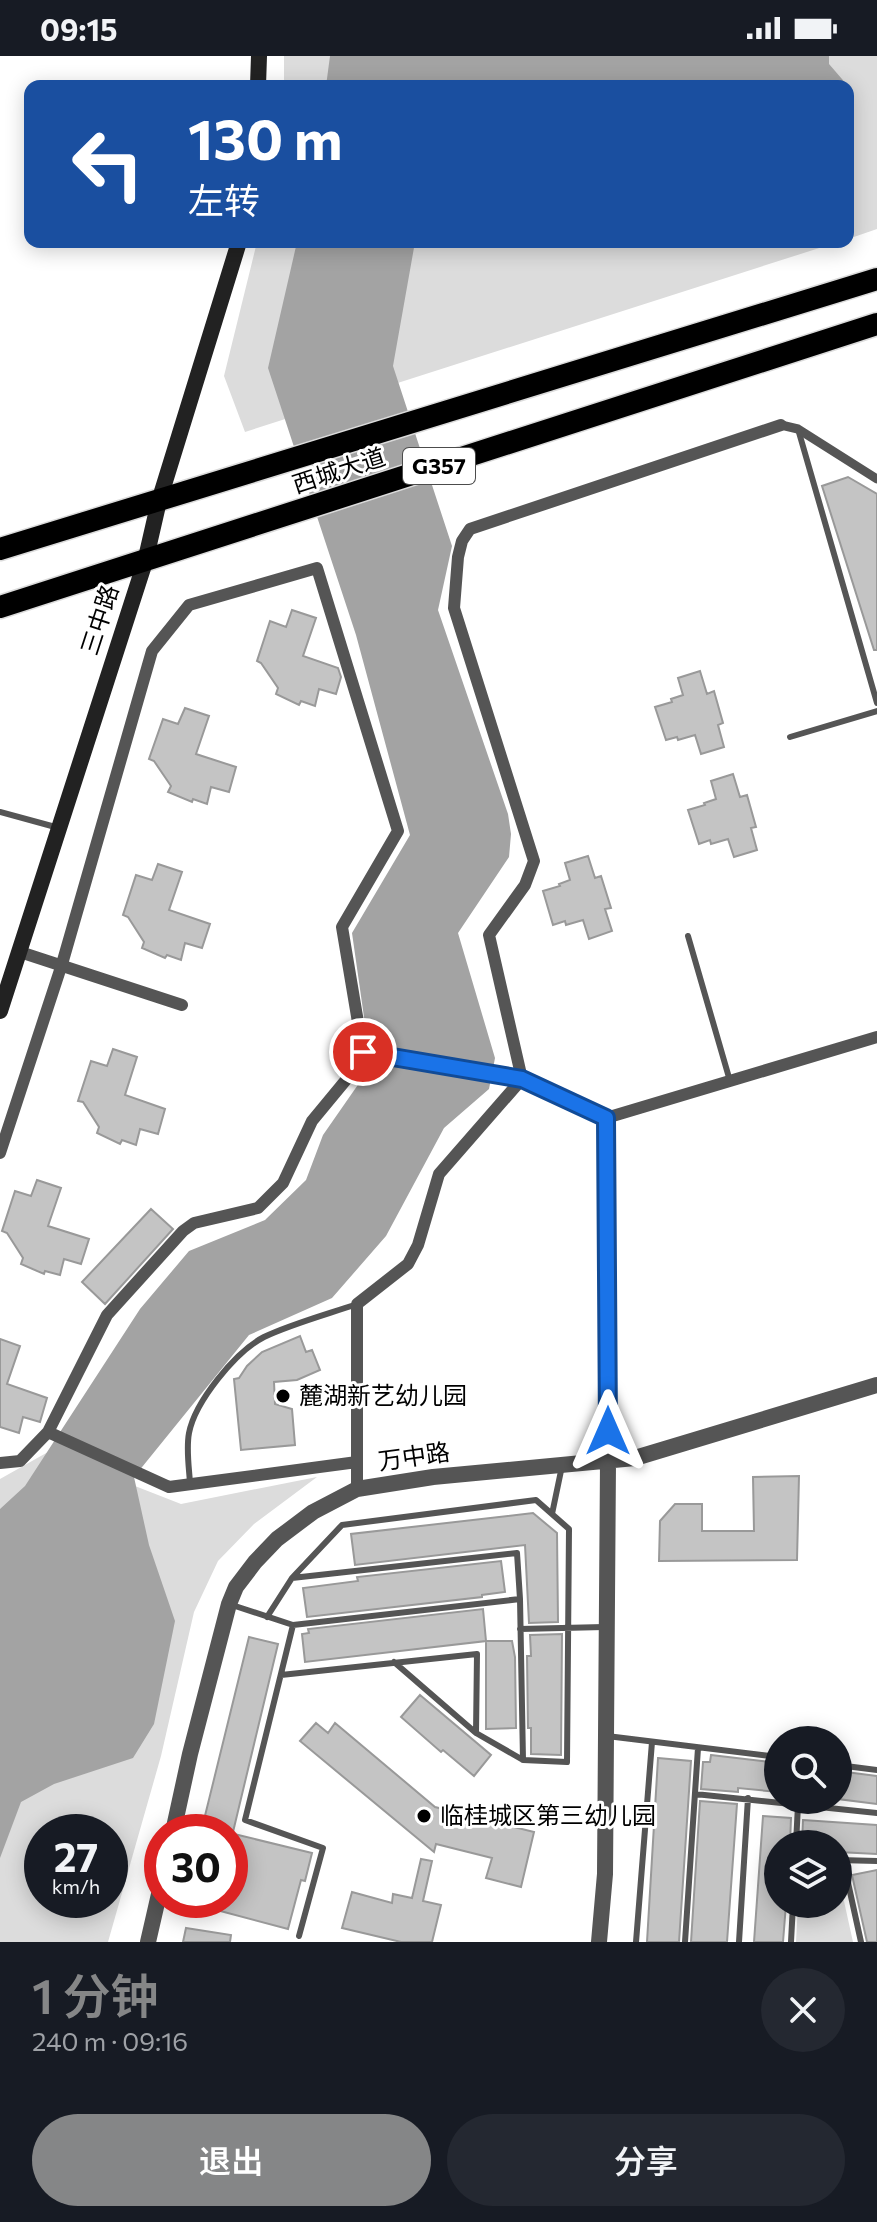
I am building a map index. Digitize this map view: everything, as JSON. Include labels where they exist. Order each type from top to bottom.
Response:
[{"type":"highway","name":"西城大道","points":[[0,549],[877,279]]},
{"type":"highway","name":"西城大道","points":[[0,607],[877,324]]},
{"type":"main road","points":[[258,80],[259,56]]},
{"type":"main road","name":"三中路","points":[[0,1011],[145,562],[159,501],[237,248]]},
{"type":"street","points":[[522,1079],[489,935],[525,885],[534,861],[454,608],[462,541],[470,529],[781,425],[798,429],[877,479]]},
{"type":"street","points":[[0,1153],[62,964],[152,651],[189,605],[317,568],[398,831],[342,927],[363,1052],[355,1069],[312,1121],[283,1183],[258,1208],[194,1223],[183,1231],[107,1315],[48,1432],[20,1461],[0,1463]]},
{"type":"street","points":[[20,952],[182,1005]]},
{"type":"street","points":[[363,1052],[522,1079],[606,1118],[877,1037]]},
{"type":"street","points":[[357,1489],[357,1304],[408,1264],[418,1245],[439,1174],[522,1079]]},
{"type":"street","points":[[599,1942],[605,1874],[607,1736],[606,1118]]},
{"type":"street","name":"万中路","points":[[177,1814],[229,1604],[236,1587],[277,1539],[313,1512],[357,1489],[433,1477],[635,1458],[877,1385]]},
{"type":"street","points":[[48,1432],[169,1487],[357,1462]]},
{"type":"street","points":[[148,1942],[154,1918]]},
{"type":"lane","points":[[798,429],[877,703]]},
{"type":"lane","points":[[790,737],[877,711]]},
{"type":"lane","points":[[0,812],[59,828]]},
{"type":"lane","points":[[688,936],[730,1081]]},
{"type":"lane","points":[[190,1484],[190,1429],[208,1393],[227,1370],[261,1339],[357,1304]]},
{"type":"lane","points":[[552,1514],[562,1466]]},
{"type":"lane","points":[[267,1617],[292,1578],[342,1525],[536,1500],[569,1529],[567,1762],[523,1760],[476,1733],[394,1662]]},
{"type":"lane","points":[[292,1578],[517,1553],[523,1760]]},
{"type":"lane","points":[[229,1604],[293,1625],[520,1599]]},
{"type":"lane","points":[[293,1625],[245,1820],[323,1848],[299,1936]]},
{"type":"lane","points":[[520,1629],[607,1627]]},
{"type":"lane","points":[[281,1675],[477,1654],[476,1733]]},
{"type":"lane","points":[[607,1736],[764,1755]]},
{"type":"lane","points":[[636,1942],[652,1742]]},
{"type":"lane","points":[[685,1942],[698,1748]]},
{"type":"lane","points":[[852,1767],[877,1770]]},
{"type":"lane","points":[[695,1794],[764,1801]]},
{"type":"lane","points":[[739,1942],[748,1799]]},
{"type":"lane","points":[[852,1810],[877,1813]]},
{"type":"lane","points":[[852,1860],[877,1861]]},
{"type":"lane","points":[[852,1907],[861,1942]]},
{"type":"lane","points":[[791,1942],[792,1918]]},
{"type":"shaded area","points":[[284,56],[877,56],[877,229],[854,237],[854,80],[284,80]]},
{"type":"shaded area","points":[[330,56],[829,56],[829,64],[843,80],[327,80]]},
{"type":"shaded area","points":[[256,248],[819,248],[245,432],[224,376]]},
{"type":"shaded area","points":[[296,248],[414,248],[393,366],[452,546],[438,610],[508,814],[511,834],[509,857],[458,933],[495,1058],[489,1089],[444,1128],[386,1236],[332,1298],[249,1335],[134,1477],[149,1545],[175,1621],[154,1724],[133,1758],[54,1784],[21,1802],[0,1858],[0,1509],[25,1486],[140,1309],[189,1251],[265,1220],[306,1180],[323,1135],[371,1066],[352,933],[410,835],[356,635],[268,368]]},
{"type":"shaded area","points":[[48,1452],[181,1504],[317,1477],[254,1524],[218,1561],[194,1612],[161,1756],[128,1872],[128,1814],[24,1814],[24,1918],[115,1918],[108,1942],[0,1942],[0,1479]]},
{"type":"shaded area","points":[[797,1918],[848,1918],[853,1942],[796,1942]]},
{"type":"building","points":[[848,477],[877,494],[877,650],[874,650],[822,486]]},
{"type":"building","points":[[292,610],[316,618],[303,656],[338,668],[341,677],[336,694],[319,689],[315,706],[301,701],[299,705],[276,694],[278,688],[257,661],[270,621],[286,627]]},
{"type":"building","points":[[700,671],[707,694],[714,691],[723,723],[718,725],[724,747],[701,754],[695,735],[666,740],[655,707],[683,695],[678,678]]},
{"type":"building","points":[[185,708],[209,716],[196,754],[236,767],[229,792],[211,787],[207,804],[193,799],[192,802],[168,792],[171,786],[154,761],[149,759],[163,719],[178,724]]},
{"type":"building","points":[[733,774],[740,797],[747,795],[756,827],[751,828],[757,850],[734,857],[728,839],[699,844],[688,810],[716,799],[711,781]]},
{"type":"building","points":[[588,856],[595,878],[601,876],[611,908],[605,909],[612,931],[589,939],[583,920],[553,925],[543,891],[570,880],[565,863]]},
{"type":"building","points":[[158,864],[182,872],[169,910],[210,924],[202,948],[185,943],[181,960],[167,955],[165,958],[142,948],[144,942],[128,917],[123,915],[136,875],[152,880]]},
{"type":"building","points":[[113,1049],[137,1057],[125,1095],[165,1109],[158,1134],[140,1129],[136,1145],[122,1140],[120,1144],[97,1133],[99,1127],[83,1102],[78,1101],[91,1061],[107,1066]]},
{"type":"building","points":[[37,1180],[61,1188],[48,1226],[89,1239],[81,1264],[64,1259],[60,1275],[45,1271],[44,1274],[21,1264],[23,1258],[7,1233],[2,1231],[15,1191],[31,1196]]},
{"type":"building","points":[[151,1209],[173,1229],[105,1304],[82,1282]]},
{"type":"building","points":[[300,1336],[306,1352],[312,1350],[320,1370],[297,1380],[274,1382],[275,1404],[292,1409],[295,1445],[241,1450],[234,1379],[239,1378],[262,1352]]},
{"type":"building","points":[[0,1339],[20,1346],[7,1384],[47,1398],[40,1422],[23,1417],[19,1433],[0,1427]]},
{"type":"building","points":[[799,1476],[797,1560],[659,1561],[660,1521],[675,1504],[702,1504],[702,1531],[754,1531],[753,1477]]},
{"type":"building","points":[[533,1513],[557,1533],[558,1622],[529,1623],[525,1545],[355,1565],[351,1534]]},
{"type":"building","points":[[501,1561],[505,1592],[307,1617],[303,1588],[358,1581],[357,1577]]},
{"type":"building","points":[[483,1609],[486,1641],[305,1662],[302,1634],[309,1633],[308,1629]]},
{"type":"building","points":[[562,1634],[561,1755],[531,1754],[527,1656],[531,1656],[530,1635]]},
{"type":"building","points":[[249,1637],[278,1644],[237,1814],[205,1814]]},
{"type":"building","points":[[486,1641],[512,1641],[516,1728],[486,1729]]},
{"type":"building","points":[[420,1695],[491,1755],[474,1776],[401,1717]]},
{"type":"building","points":[[316,1723],[328,1733],[335,1723],[435,1807],[534,1832],[521,1887],[486,1878],[492,1858],[436,1844],[434,1852],[300,1741]]},
{"type":"building","points":[[711,1755],[764,1761],[764,1791],[701,1789],[703,1762],[710,1762]]},
{"type":"building","points":[[658,1758],[691,1761],[679,1942],[647,1942]]},
{"type":"building","points":[[852,1773],[877,1776],[877,1804],[852,1801]]},
{"type":"building","points":[[700,1801],[737,1804],[727,1942],[691,1942]]},
{"type":"building","points":[[763,1816],[791,1818],[791,1830],[764,1830],[764,1918],[785,1918],[783,1942],[754,1942]]},
{"type":"building","points":[[803,1820],[877,1825],[877,1854],[852,1853],[852,1830],[803,1830]]},
{"type":"building","points":[[248,1837],[312,1853],[288,1929],[247,1918]]},
{"type":"building","points":[[421,1859],[432,1861],[423,1901],[441,1905],[432,1942],[401,1942],[342,1928],[352,1892],[392,1903],[393,1894],[412,1898]]},
{"type":"building","points":[[877,1870],[877,1942],[867,1942],[852,1875]]},
{"type":"building","points":[[186,1928],[231,1935],[230,1942],[183,1942]]},
{"type":"place","name":"麓湖新艺幼儿园","points":[[283,1396]]},
{"type":"place","name":"临桂城区第三幼儿园","points":[[424,1816]]},
{"type":"route","points":[[363,1052],[522,1079],[606,1118],[608,1431]]}]
